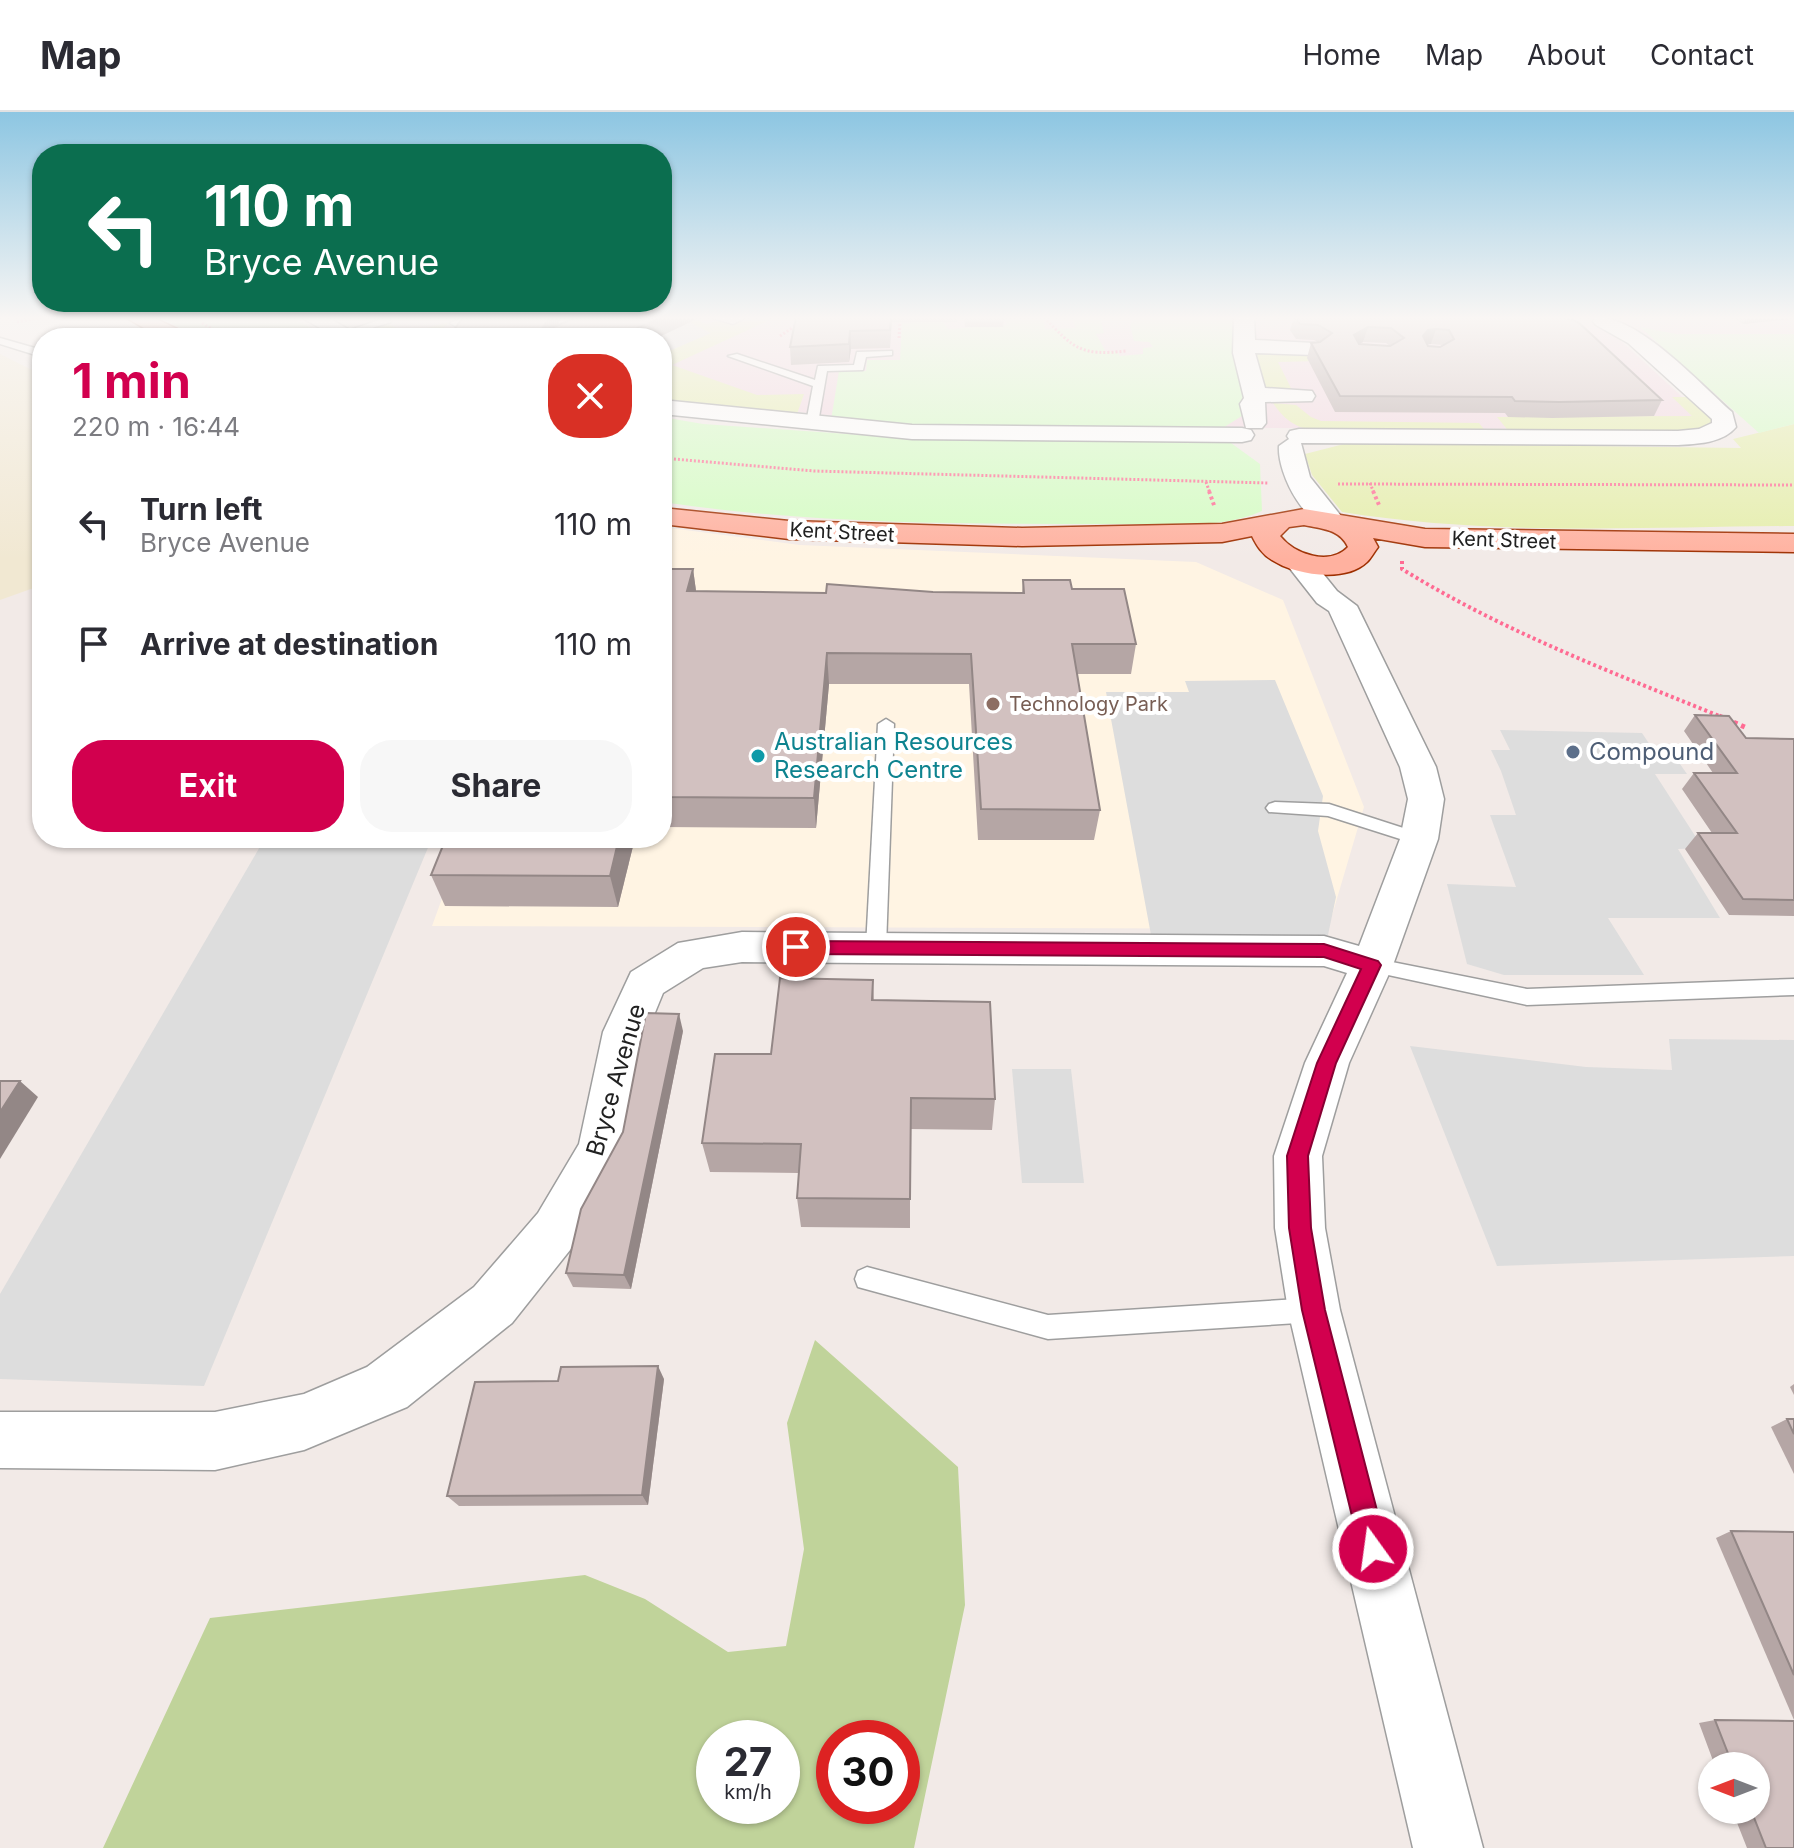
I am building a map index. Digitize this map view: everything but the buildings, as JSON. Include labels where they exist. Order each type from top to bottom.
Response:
[{"type":"main road","name":"Kent Street","points":[[672,517],[789,530],[1022,537],[1222,533],[1304,517],[1425,538],[1794,543]]},
{"type":"main road","points":[[1276,522],[1267,530],[1267,540],[1292,559]]},
{"type":"main road","points":[[1337,523],[1363,543],[1361,554],[1346,576]]},
{"type":"main road","name":"Kent Street","points":[[1022,537],[1292,559],[1323,565],[1346,576],[1401,553],[1571,542]]},
{"type":"street","points":[[1259,398],[1267,428],[1290,459],[1292,484],[1276,522]]},
{"type":"street","points":[[1267,428],[1302,398]]},
{"type":"street","points":[[672,408],[912,432],[1494,427],[1678,438],[1703,436],[1724,427],[1724,417],[1702,398]]},
{"type":"street","points":[[1292,484],[1337,523]]},
{"type":"street","points":[[1292,559],[1327,597],[1346,576],[1421,775],[1426,808],[1419,839],[1372,965],[1327,1063],[1298,1156],[1300,1228],[1314,1310],[1448,1848]]},
{"type":"street","name":"Bryce Avenue","points":[[1,1443],[215,1441],[304,1422],[387,1387],[493,1305],[556,1229],[602,1148],[625,1032],[646,983],[693,954],[742,947],[1324,951],[1372,965]]},
{"type":"lane","points":[[812,423],[817,398]]},
{"type":"lane","points":[[876,947],[886,724]]},
{"type":"lane","points":[[1275,808],[1329,810],[1419,839]]},
{"type":"lane","points":[[1372,965],[1527,997],[1794,987]]},
{"type":"lane","points":[[867,1279],[1048,1327],[1314,1310]]},
{"type":"path","points":[[672,459],[814,471],[1292,484],[1794,485]]},
{"type":"path","points":[[1402,569],[1430,588],[1506,626],[1747,728]]},
{"type":"shaded area","points":[[0,398],[32,398],[32,589],[0,600]]},
{"type":"shaded area","points":[[672,398],[1683,398],[1702,415],[1668,429],[914,424]]},
{"type":"shaded area","name":"Technology Park","points":[[672,528],[800,545],[1196,562],[1283,600],[1364,807],[1328,929],[432,926],[460,848],[672,848]]},
{"type":"shaded area","points":[[1275,680],[1323,796],[1318,831],[1336,897],[1328,935],[1151,935],[1106,692],[1189,692],[1185,681]]},
{"type":"shaded area","points":[[1500,730],[1642,733],[1656,754],[1673,754],[1687,774],[1655,774],[1703,848],[1678,849],[1720,918],[1608,918],[1644,975],[1504,975],[1467,964],[1447,884],[1516,887],[1490,815],[1516,815],[1491,750],[1510,750]]},
{"type":"shaded area","points":[[259,848],[428,848],[204,1386],[0,1379],[0,1294]]},
{"type":"shaded area","points":[[1669,1039],[1794,1040],[1794,1256],[1497,1266],[1410,1046],[1586,1067],[1672,1070]]},
{"type":"shaded area","points":[[1012,1069],[1071,1069],[1084,1183],[1022,1183]]},
{"type":"green space","points":[[672,398],[803,398],[796,417],[672,404]]},
{"type":"green space","points":[[835,398],[1243,398],[1245,414],[1218,431],[916,426],[831,420]]},
{"type":"green space","points":[[1673,398],[1693,398],[1709,413],[1714,423],[1695,430],[1671,432],[1510,433],[1497,417],[1692,416]]},
{"type":"green space","points":[[1720,398],[1794,398],[1794,424],[1759,433]]},
{"type":"green space","points":[[1273,403],[1296,405],[1321,421],[1479,423],[1487,433],[1318,432],[1292,423]]},
{"type":"green space","points":[[672,419],[703,424],[905,438],[1231,443],[1260,464],[1262,511],[1226,521],[1188,525],[943,523],[830,519],[672,503]]},
{"type":"green space","points":[[1794,424],[1794,526],[1511,527],[1398,520],[1342,512],[1312,475],[1305,454],[1348,443],[1741,448],[1733,439]]},
{"type":"green space","points":[[815,1340],[958,1467],[965,1605],[920,1819],[920,1720],[816,1720],[816,1824],[919,1824],[914,1848],[103,1848],[210,1618],[585,1575],[645,1599],[728,1652],[786,1646],[804,1549],[787,1423]]},
{"type":"place","name":"Technology Park","points":[[993,704]]},
{"type":"place","name":"Compound","points":[[1573,752]]},
{"type":"place","name":"Australian Resources Research Centre","points":[[758,756]]},
{"type":"route","points":[[796,947],[1324,951],[1372,965],[1327,1063],[1298,1156],[1300,1228],[1314,1310],[1373,1549]]}]
